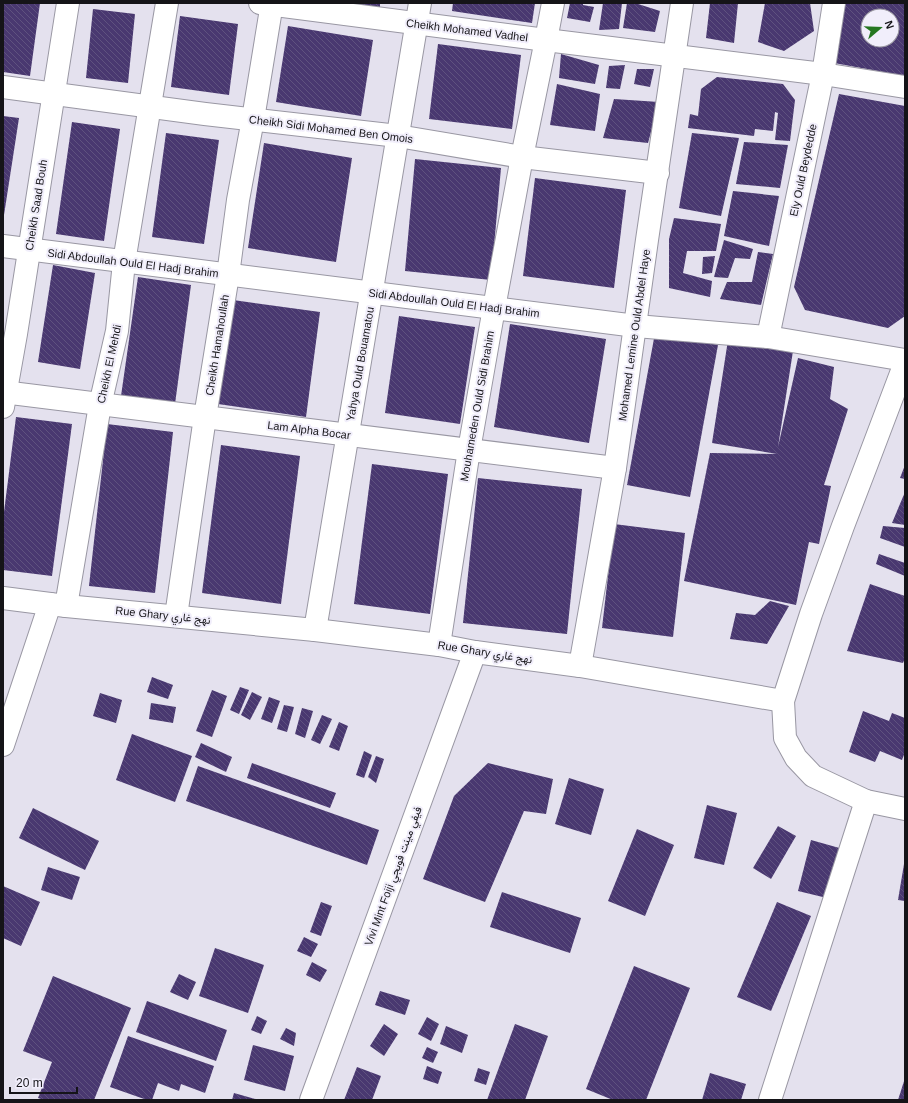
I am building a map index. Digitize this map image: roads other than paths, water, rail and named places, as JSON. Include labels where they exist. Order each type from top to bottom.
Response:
[{"type":"street","name":"Cheikh Saad Bouh","points":[[4,397],[16,334],[68,3]]},
{"type":"street","name":"Cheikh El Mehdi","points":[[3,745],[58,605],[100,404],[118,331],[124,262],[167,3]]},
{"type":"street","name":"Mouhameden Ould Sidi Brahim","points":[[439,645],[469,450],[494,308],[553,3]]},
{"type":"street","name":"Mohamed Lemine Ould Abdel Haye","points":[[580,666],[615,468],[682,3]]},
{"type":"street","name":"Ely Ould Beydedde","points":[[768,336],[823,74],[834,3]]},
{"type":"street","name":"Cheikh Mohamed Vadhel","points":[[268,4],[419,13],[546,40],[823,74],[905,87]]},
{"type":"street","name":"Cheikh Hamahoullah","points":[[176,616],[238,200],[253,119],[268,4]]},
{"type":"street","name":"Yahya Ould Bouamatou","points":[[315,630],[419,13]]},
{"type":"street","name":"Cheikh Sidi Mohamed Ben Omois","points":[[3,86],[205,114],[398,136],[522,157],[658,173]]},
{"type":"street","name":"Sidi Abdoullah Ould El Hadj Brahim","points":[[3,246],[636,326],[768,336],[905,360]]},
{"type":"street","points":[[905,364],[842,526],[783,701],[786,738],[796,758],[813,776],[866,801],[905,809]]},
{"type":"street","name":"Lam Alpha Bocar","points":[[4,397],[100,404],[615,468]]},
{"type":"street","name":"Rue Ghary نهج غاري","points":[[3,598],[58,605],[315,630],[439,645],[475,652],[580,666],[783,701]]},
{"type":"street","name":"Vivi Mint Foiji فيفي مينت فويجي","points":[[311,1100],[475,652]]},
{"type":"street","points":[[770,1100],[866,801]]}]
